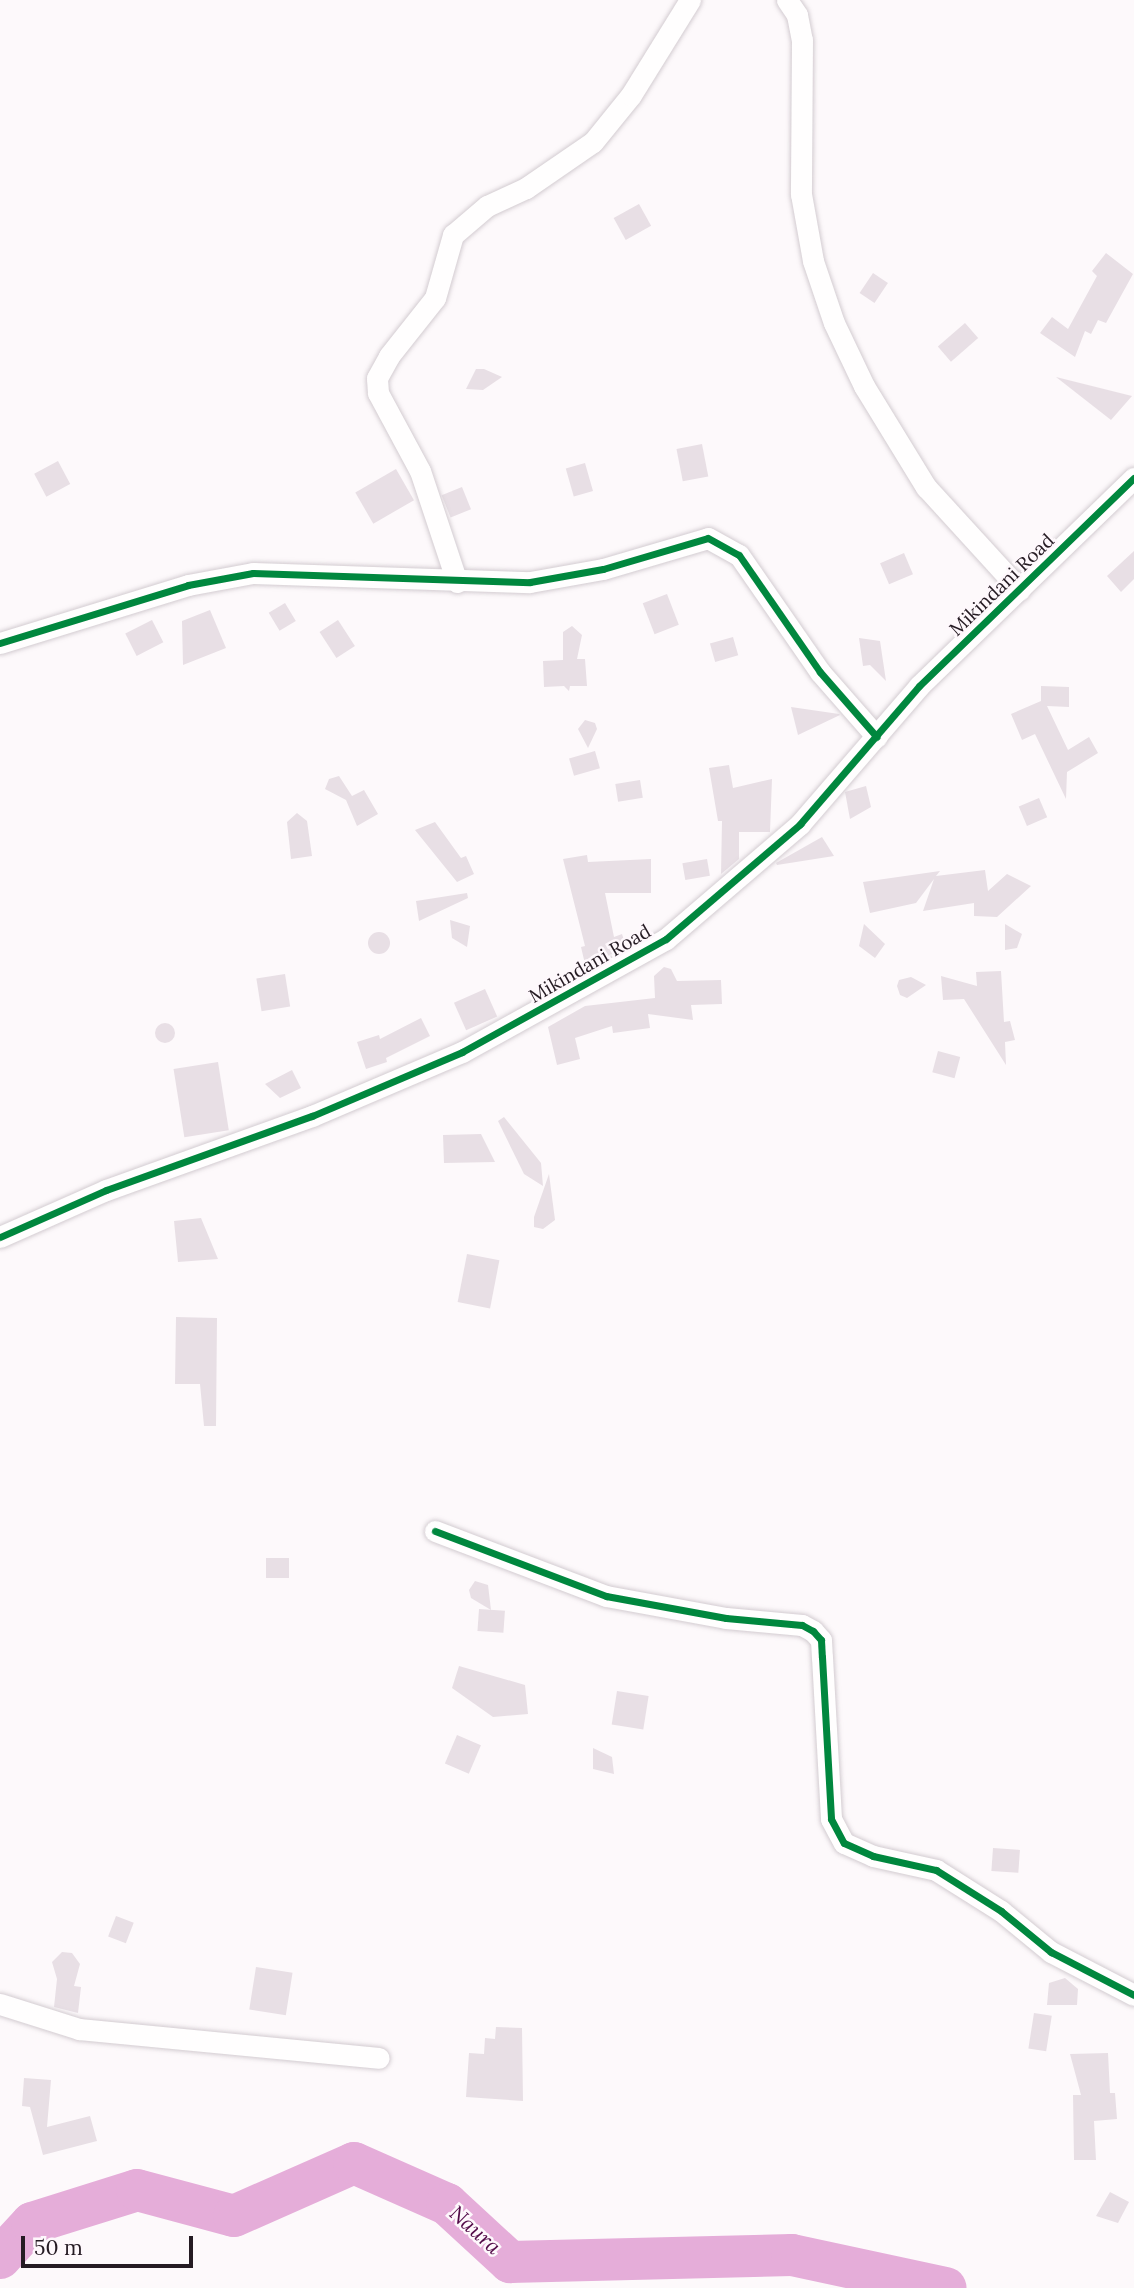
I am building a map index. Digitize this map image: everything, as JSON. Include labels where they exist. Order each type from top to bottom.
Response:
[{"type":"street","points":[[457,582],[420,471],[378,393],[377,378],[400,340],[435,298],[453,234],[487,206],[526,188],[593,142],[631,94],[690,0]]},
{"type":"street","points":[[787,0],[797,15],[802,40],[801,194],[813,261],[834,323],[864,386],[926,487],[1020,590]]},
{"type":"street","name":"Mikindani Road","points":[[0,1237],[106,1190],[349,1100],[462,1052],[571,995],[666,939],[800,824],[919,686],[1134,478]]},
{"type":"street","points":[[0,643],[188,585],[253,573],[457,582],[554,579],[708,538],[724,544],[752,573],[833,690],[877,737]]},
{"type":"street","points":[[435,1531],[606,1596],[726,1618],[802,1625],[813,1631],[822,1648],[831,1819],[844,1843],[873,1856],[936,1870],[1000,1911],[1051,1952],[1134,1995]]},
{"type":"street","points":[[0,2004],[79,2029],[379,2058]]},
{"type":"building","points":[[639,204],[651,226],[626,240],[614,218]]},
{"type":"building","points":[[1106,253],[1133,274],[1106,323],[1098,320],[1091,334],[1085,331],[1075,357],[1040,333],[1052,317],[1068,329],[1097,276],[1092,271]]},
{"type":"building","points":[[873,273],[888,283],[875,303],[860,293]]},
{"type":"building","points":[[965,323],[978,338],[951,362],[938,347]]},
{"type":"building","points":[[476,369],[484,369],[502,377],[483,390],[466,389]]},
{"type":"building","points":[[1056,377],[1132,396],[1111,420]]},
{"type":"building","points":[[702,444],[708,476],[683,481],[676,449]]},
{"type":"building","points":[[58,461],[70,484],[46,497],[34,474]]},
{"type":"building","points":[[585,463],[593,491],[574,496],[566,469]]},
{"type":"building","points":[[396,469],[414,500],[373,524],[355,492]]},
{"type":"building","points":[[462,487],[471,509],[451,517],[442,495]]},
{"type":"building","points":[[1134,551],[1134,579],[1121,592],[1107,576]]},
{"type":"building","points":[[904,553],[913,574],[889,584],[880,563]]},
{"type":"building","points":[[667,594],[679,625],[655,634],[643,603]]},
{"type":"building","points":[[285,603],[296,621],[280,631],[269,613]]},
{"type":"building","points":[[210,610],[226,648],[183,665],[182,621]]},
{"type":"building","points":[[152,620],[163,642],[137,656],[125,634]]},
{"type":"building","points":[[338,620],[355,646],[336,658],[320,632]]},
{"type":"building","points":[[572,626],[582,635],[577,659],[585,659],[587,686],[570,686],[569,691],[564,686],[544,687],[543,661],[563,660],[563,632]]},
{"type":"building","points":[[733,637],[738,655],[715,662],[710,644]]},
{"type":"building","points":[[859,638],[880,641],[886,681],[870,665],[863,666]]},
{"type":"building","points":[[1041,686],[1069,687],[1069,707],[1047,706],[1068,750],[1089,737],[1098,753],[1067,772],[1066,799],[1035,734],[1022,740],[1011,714],[1041,701]]},
{"type":"building","points":[[791,707],[839,714],[840,715],[798,735]]},
{"type":"building","points":[[585,720],[595,723],[597,729],[588,748],[578,729]]},
{"type":"building","points":[[595,751],[600,768],[574,776],[569,758]]},
{"type":"building","points":[[729,765],[733,788],[772,779],[770,832],[739,832],[739,859],[721,874],[722,821],[718,821],[709,768]]},
{"type":"building","points":[[339,776],[352,796],[364,790],[378,814],[357,826],[346,800],[325,789],[329,779]]},
{"type":"building","points":[[640,780],[643,798],[618,802],[615,784]]},
{"type":"building","points":[[866,786],[871,807],[850,819],[845,792]]},
{"type":"building","points":[[1039,798],[1047,817],[1027,826],[1019,807]]},
{"type":"building","points":[[297,813],[307,821],[312,856],[291,859],[287,822]]},
{"type":"building","points":[[435,822],[461,858],[466,856],[474,874],[457,882],[415,830]]},
{"type":"building","points":[[822,837],[834,856],[777,865],[776,863]]},
{"type":"building","points":[[587,855],[588,862],[651,859],[651,893],[605,893],[614,937],[622,934],[626,946],[593,964],[585,964],[581,947],[585,946],[563,859]]},
{"type":"building","points":[[707,859],[710,876],[685,880],[682,863]]},
{"type":"building","points":[[985,870],[988,891],[1007,874],[1031,886],[997,917],[974,916],[974,903],[923,911],[934,879],[916,903],[870,913],[863,882],[940,871],[936,876]]},
{"type":"building","points":[[467,893],[468,898],[419,921],[416,901]]},
{"type":"building","points":[[450,920],[470,926],[467,947],[452,938]]},
{"type":"building","points":[[864,924],[885,944],[875,958],[859,946]]},
{"type":"building","points":[[1005,924],[1022,934],[1017,948],[1005,950]]},
{"type":"building","points":[[379,932],[387,935],[390,943],[387,951],[379,954],[371,951],[368,943],[371,935]]},
{"type":"building","points":[[664,967],[671,969],[677,981],[721,980],[722,1004],[691,1005],[693,1020],[648,1014],[650,1028],[613,1033],[612,1026],[575,1038],[580,1059],[557,1065],[548,1027],[585,1006],[655,998],[654,976]]},
{"type":"building","points":[[1001,971],[1004,1022],[1010,1021],[1015,1040],[1005,1042],[1006,1065],[964,999],[943,1000],[941,976],[977,986],[976,972]]},
{"type":"building","points":[[285,974],[290,1007],[262,1011],[256,979]]},
{"type":"building","points":[[911,977],[926,985],[907,998],[900,995],[897,986],[899,980]]},
{"type":"building","points":[[485,989],[497,1016],[466,1030],[454,1003]]},
{"type":"building","points":[[421,1018],[430,1036],[386,1058],[387,1062],[366,1069],[357,1042],[379,1035],[380,1039]]},
{"type":"building","points":[[161,1023],[169,1023],[175,1033],[169,1043],[161,1043],[155,1037],[155,1029]]},
{"type":"building","points":[[938,1051],[960,1057],[955,1078],[932,1072]]},
{"type":"building","points":[[218,1062],[229,1130],[184,1137],[174,1069]]},
{"type":"building","points":[[292,1070],[301,1088],[280,1098],[265,1084]]},
{"type":"building","points":[[504,1117],[541,1163],[543,1186],[524,1174],[498,1121]]},
{"type":"building","points":[[481,1134],[495,1162],[444,1163],[443,1135]]},
{"type":"building","points":[[549,1174],[555,1220],[543,1229],[534,1227],[534,1217]]},
{"type":"building","points":[[201,1218],[218,1259],[178,1262],[174,1221]]},
{"type":"building","points":[[467,1254],[499,1260],[490,1308],[458,1302]]},
{"type":"building","points":[[176,1317],[217,1318],[216,1426],[204,1426],[200,1384],[175,1384]]},
{"type":"building","points":[[266,1558],[289,1558],[289,1578],[266,1578]]},
{"type":"building","points":[[475,1581],[488,1585],[491,1610],[471,1598],[469,1590]]},
{"type":"building","points":[[479,1609],[505,1611],[503,1633],[477,1631]]},
{"type":"building","points":[[459,1666],[525,1685],[528,1714],[493,1717],[452,1688]]},
{"type":"building","points":[[617,1691],[649,1696],[643,1730],[612,1725]]},
{"type":"building","points":[[457,1735],[481,1745],[469,1774],[445,1764]]},
{"type":"building","points":[[593,1748],[612,1757],[614,1774],[593,1769]]},
{"type":"building","points":[[993,1848],[1020,1850],[1018,1873],[991,1871]]},
{"type":"building","points":[[116,1916],[134,1923],[126,1943],[108,1937]]},
{"type":"building","points":[[62,1952],[72,1953],[80,1964],[74,1986],[81,1987],[78,2013],[54,2007],[57,1979],[52,1962]]},
{"type":"building","points":[[256,1967],[293,1973],[286,2015],[249,2009]]},
{"type":"building","points":[[1065,1978],[1078,1989],[1077,2005],[1047,2005],[1049,1983]]},
{"type":"building","points":[[1034,2013],[1052,2016],[1046,2051],[1028,2049]]},
{"type":"building","points":[[496,2027],[522,2028],[523,2101],[466,2097],[469,2053],[484,2054],[485,2038],[495,2039]]},
{"type":"building","points":[[1108,2053],[1110,2093],[1115,2093],[1117,2119],[1094,2121],[1096,2160],[1074,2160],[1073,2095],[1081,2095],[1070,2054]]},
{"type":"building","points":[[24,2078],[51,2080],[47,2127],[90,2116],[97,2141],[43,2155],[30,2107],[22,2106]]},
{"type":"building","points":[[1110,2192],[1129,2202],[1118,2223],[1096,2216]]},
{"type":"waterway","name":"Naura","points":[[0,2258],[32,2223],[137,2190],[234,2216],[354,2163],[447,2204],[510,2262],[792,2255],[946,2288]]},
{"type":"cycle path","points":[[0,1237],[106,1190],[312,1116],[462,1052],[666,939],[800,824],[919,686],[1134,478]]},
{"type":"cycle path","points":[[0,643],[188,585],[253,573],[530,582],[603,569],[708,538],[739,555],[820,672],[877,737]]},
{"type":"cycle path","points":[[435,1531],[606,1596],[726,1618],[802,1625],[813,1631],[821,1640],[831,1819],[844,1843],[873,1856],[936,1870],[1001,1911],[1051,1952],[1134,1995]]}]
